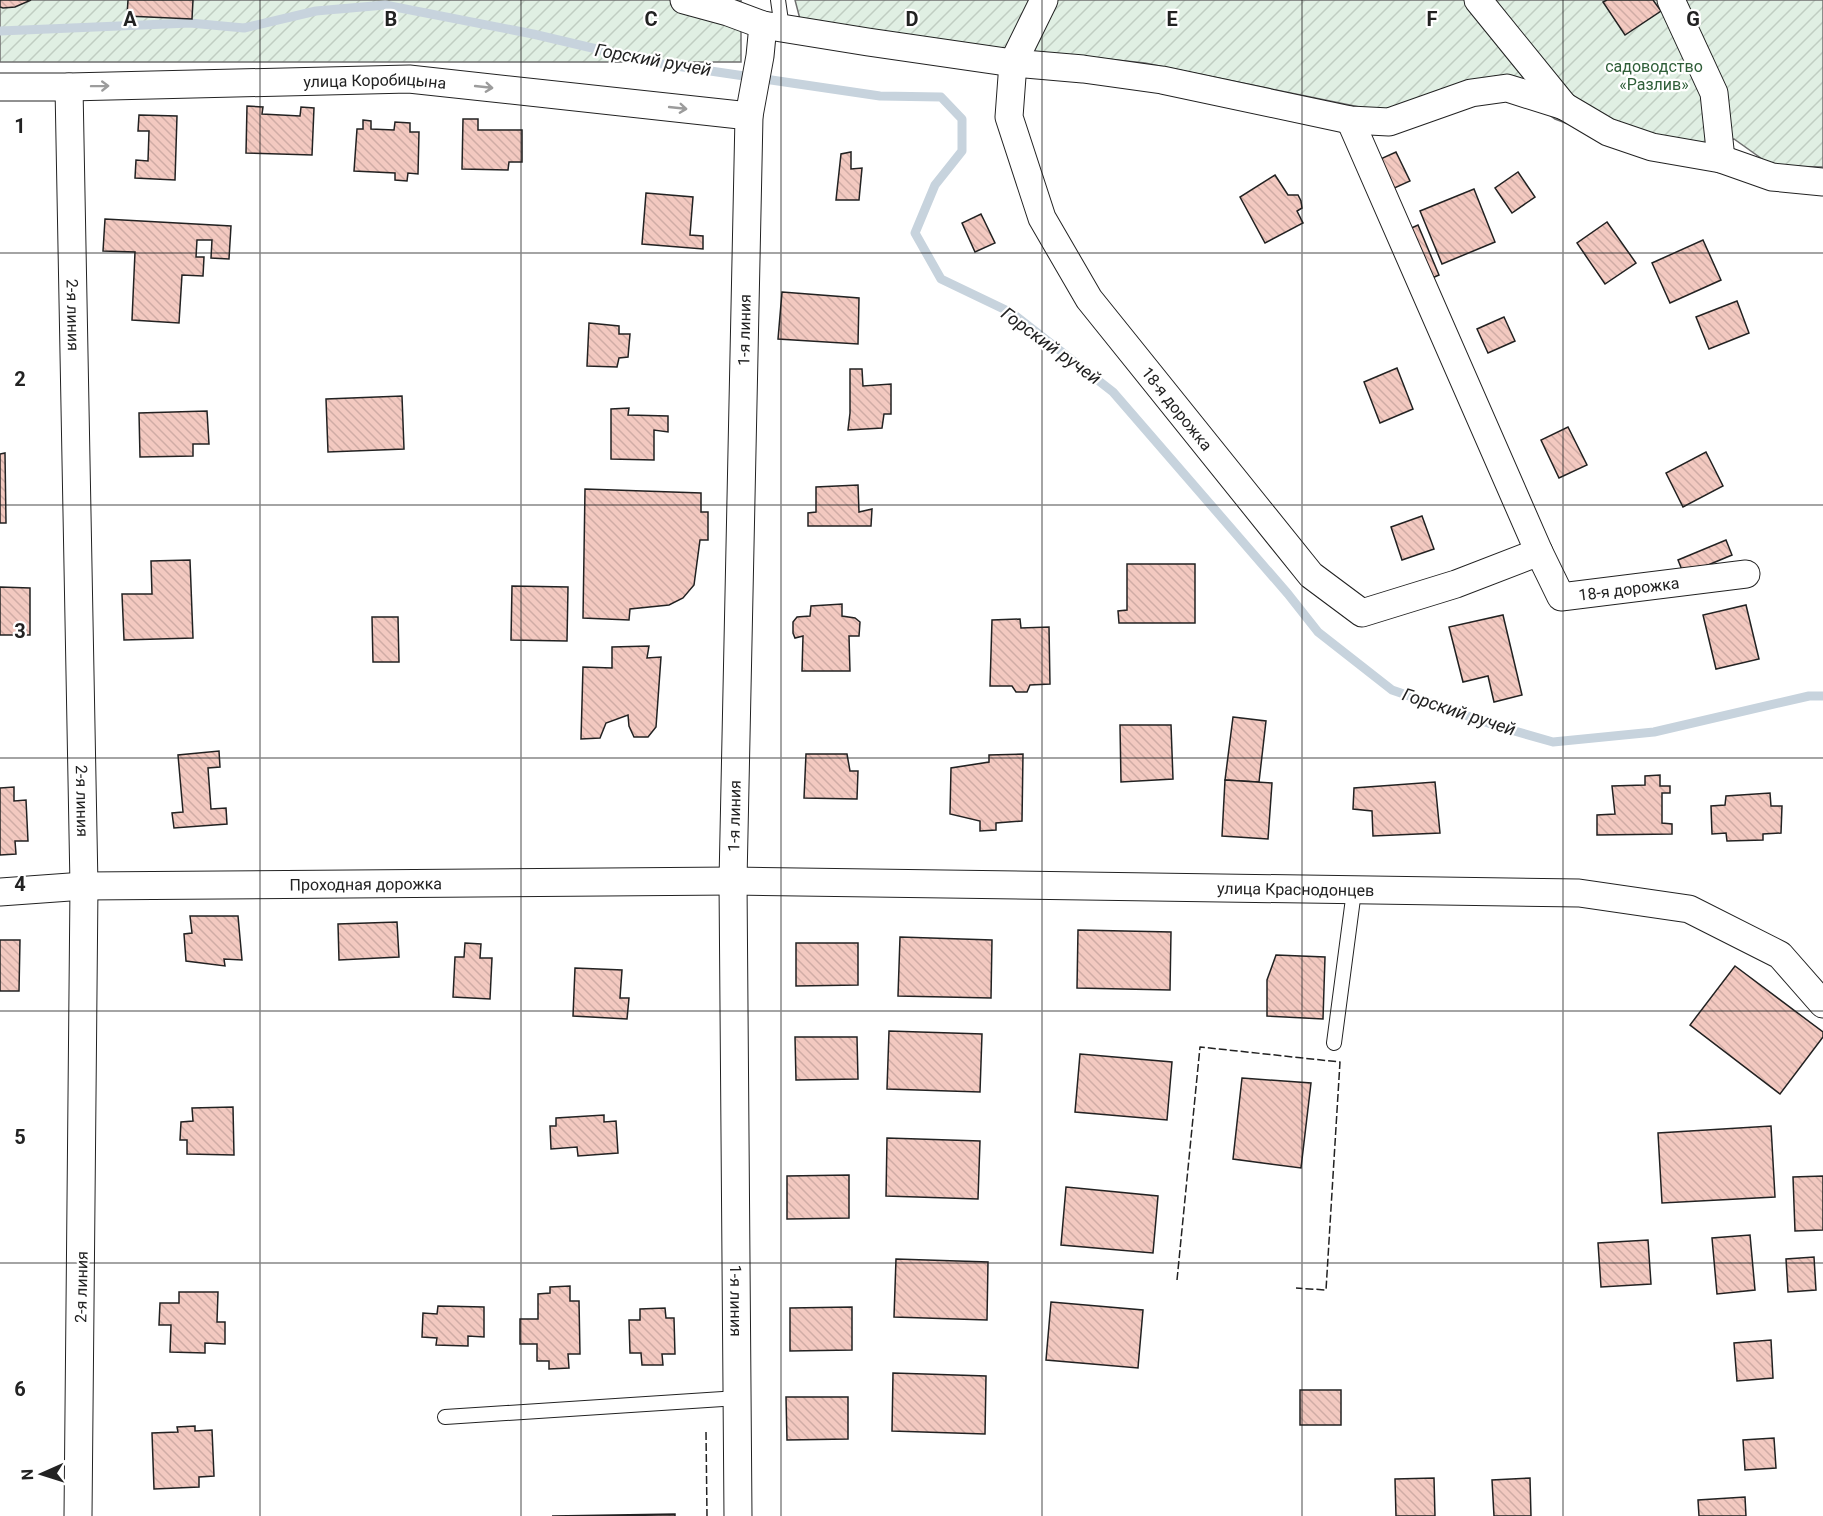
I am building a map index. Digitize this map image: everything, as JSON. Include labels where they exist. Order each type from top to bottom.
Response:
[{"type":"street","points":[[684,0],[727,6],[773,26],[1012,63],[1083,69],[1162,80],[1350,120],[1389,122],[1471,93],[1507,88],[1564,106],[1608,132],[1652,147],[1721,159],[1772,177],[1823,182]]},
{"type":"street","name":"18-я дорожка","points":[[1044,0],[1012,63],[1009,117],[1042,218],[1089,299],[1311,575],[1362,613],[1456,584],[1539,552]]},
{"type":"street","points":[[1478,0],[1564,106]]},
{"type":"street","points":[[1671,0],[1714,93],[1721,159]]},
{"type":"street","name":"1-я линия","points":[[738,1516],[732,881],[751,104],[760,56],[773,26]]},
{"type":"street","name":"улица Коробицына","points":[[0,87],[409,79],[751,104]]},
{"type":"street","name":"2-я линия","points":[[69,87],[84,886],[78,1516]]},
{"type":"street","name":"18-я дорожка","points":[[1350,120],[1539,552],[1561,597],[1746,574]]},
{"type":"street","name":"Проходная дорожка","points":[[0,892],[84,886],[732,881]]},
{"type":"street","name":"улица Краснодонцев","points":[[732,881],[1579,893],[1689,909],[1780,955],[1823,1004]]},
{"type":"lane","points":[[773,26],[778,0]]},
{"type":"lane","points":[[1334,1043],[1354,891]]},
{"type":"lane","points":[[445,1417],[738,1398]]},
{"type":"green space","points":[[0,0],[741,0],[741,62],[0,62]]},
{"type":"green space","name":"садоводство «Разлив»","points":[[795,0],[1823,0],[1823,167],[1772,166],[1734,139],[1646,153],[1555,119],[1496,76],[1379,111],[1145,63],[943,42],[800,19]]},
{"type":"building","points":[[0,0],[31,0],[15,7],[3,8],[0,7]]},
{"type":"building","points":[[128,0],[193,0],[192,19],[127,16]]},
{"type":"building","points":[[1607,0],[1653,0],[1661,11],[1625,35],[1603,2]]},
{"type":"building","points":[[247,106],[263,107],[262,114],[300,116],[301,107],[314,108],[312,155],[246,153]]},
{"type":"building","points":[[139,115],[177,116],[175,180],[135,178],[136,160],[148,161],[149,131],[138,131]]},
{"type":"building","points":[[463,119],[478,119],[478,130],[522,130],[522,162],[509,162],[508,170],[462,169]]},
{"type":"building","points":[[363,120],[371,121],[371,129],[394,130],[395,122],[410,123],[410,132],[419,132],[418,174],[408,173],[407,181],[395,180],[395,173],[354,171],[357,129],[363,129]]},
{"type":"building","points":[[851,152],[851,169],[862,168],[859,200],[836,200],[841,154]]},
{"type":"building","points":[[1396,152],[1410,181],[1390,190],[1376,161]]},
{"type":"building","points":[[1518,172],[1535,197],[1512,213],[1495,188]]},
{"type":"building","points":[[1275,175],[1288,195],[1298,195],[1302,208],[1297,211],[1303,223],[1265,243],[1240,197]]},
{"type":"building","points":[[1474,189],[1495,242],[1442,264],[1420,211]]},
{"type":"building","points":[[646,193],[693,197],[690,235],[703,236],[703,249],[642,244]]},
{"type":"building","points":[[981,214],[995,243],[975,252],[962,223]]},
{"type":"building","points":[[105,219],[231,226],[229,259],[211,258],[212,240],[197,240],[196,257],[204,257],[203,276],[182,275],[179,323],[132,320],[135,252],[103,251]]},
{"type":"building","points":[[1607,222],[1636,263],[1605,284],[1577,243]]},
{"type":"building","points":[[1418,225],[1439,275],[1425,281],[1405,231]]},
{"type":"building","points":[[1703,240],[1721,280],[1670,303],[1652,263]]},
{"type":"building","points":[[782,292],[859,298],[858,344],[778,339]]},
{"type":"building","points":[[1737,301],[1749,333],[1709,349],[1696,317]]},
{"type":"building","points":[[1504,317],[1515,341],[1488,353],[1477,329]]},
{"type":"building","points":[[589,323],[619,326],[619,334],[630,334],[628,357],[619,358],[617,367],[587,366]]},
{"type":"building","points":[[1397,368],[1413,409],[1380,423],[1364,382]]},
{"type":"building","points":[[850,369],[862,369],[863,386],[891,384],[891,414],[884,414],[882,428],[848,430]]},
{"type":"building","points":[[402,396],[404,449],[328,452],[326,399]]},
{"type":"building","points":[[629,408],[628,415],[668,416],[668,432],[654,430],[654,460],[611,459],[611,409]]},
{"type":"building","points":[[207,411],[209,444],[193,444],[193,456],[140,457],[139,413]]},
{"type":"building","points":[[1568,427],[1587,465],[1559,478],[1541,440]]},
{"type":"building","points":[[1706,452],[1723,486],[1683,507],[1666,473]]},
{"type":"building","points":[[5,453],[6,523],[0,523],[0,454]]},
{"type":"building","points":[[858,485],[859,512],[872,509],[871,526],[808,526],[808,513],[816,512],[816,487]]},
{"type":"building","points":[[585,489],[701,493],[701,512],[708,512],[708,540],[700,540],[694,585],[683,598],[669,605],[630,609],[629,620],[583,618]]},
{"type":"building","points":[[1422,516],[1434,549],[1402,560],[1391,527]]},
{"type":"building","points":[[1726,540],[1732,555],[1684,575],[1678,560]]},
{"type":"building","points":[[190,560],[193,638],[124,640],[122,594],[152,594],[151,561]]},
{"type":"building","points":[[1127,564],[1195,564],[1195,623],[1119,623],[1118,611],[1127,610]]},
{"type":"building","points":[[512,586],[568,587],[567,641],[511,640]]},
{"type":"building","points":[[0,587],[30,588],[30,635],[0,635]]},
{"type":"building","points":[[842,604],[842,616],[855,618],[860,622],[859,636],[849,636],[850,671],[802,671],[803,636],[795,638],[793,622],[797,617],[810,616],[811,606]]},
{"type":"building","points":[[1746,605],[1759,659],[1716,669],[1703,615]]},
{"type":"building","points":[[1503,615],[1522,695],[1494,702],[1488,676],[1463,682],[1449,627]]},
{"type":"building","points":[[372,617],[398,617],[399,662],[373,662]]},
{"type":"building","points":[[1020,619],[1021,628],[1049,627],[1050,684],[1030,685],[1027,692],[1016,692],[1012,686],[990,686],[992,620]]},
{"type":"building","points":[[649,646],[647,658],[661,657],[656,727],[648,737],[634,737],[629,726],[628,715],[606,723],[600,738],[581,739],[583,667],[612,668],[612,647]]},
{"type":"building","points":[[1233,717],[1266,721],[1259,782],[1225,780]]},
{"type":"building","points":[[1120,725],[1171,725],[1173,779],[1121,782]]},
{"type":"building","points":[[219,751],[220,767],[208,768],[211,809],[226,808],[227,824],[174,828],[172,813],[183,812],[178,755]]},
{"type":"building","points":[[806,754],[847,754],[850,771],[858,771],[857,799],[804,798]]},
{"type":"building","points":[[1023,754],[1022,821],[996,823],[996,830],[980,831],[980,821],[950,814],[951,768],[989,762],[989,755]]},
{"type":"building","points":[[1660,775],[1660,786],[1670,786],[1670,793],[1662,793],[1662,823],[1672,824],[1672,834],[1597,835],[1597,815],[1615,814],[1612,786],[1645,785],[1645,776]]},
{"type":"building","points":[[1225,780],[1272,783],[1268,839],[1222,836]]},
{"type":"building","points":[[1435,782],[1440,833],[1373,836],[1372,811],[1353,809],[1354,788]]},
{"type":"building","points":[[14,787],[14,801],[26,800],[28,841],[15,841],[16,854],[0,855],[0,788]]},
{"type":"building","points":[[1770,793],[1771,806],[1782,806],[1781,833],[1763,834],[1763,840],[1727,841],[1726,833],[1712,834],[1711,806],[1725,805],[1726,796]]},
{"type":"building","points":[[190,916],[238,916],[242,960],[224,959],[225,966],[186,961],[184,934],[192,933]]},
{"type":"building","points":[[397,922],[399,957],[339,960],[338,924]]},
{"type":"building","points":[[1078,930],[1171,932],[1170,990],[1077,988]]},
{"type":"building","points":[[900,937],[992,940],[991,998],[898,996]]},
{"type":"building","points":[[0,940],[20,940],[19,991],[0,991]]},
{"type":"building","points":[[465,943],[481,944],[480,958],[492,958],[490,999],[453,997],[455,957],[464,957]]},
{"type":"building","points":[[796,943],[858,943],[858,985],[796,986]]},
{"type":"building","points":[[1276,955],[1325,957],[1323,1019],[1267,1016],[1267,980]]},
{"type":"building","points":[[1735,966],[1823,1032],[1823,1037],[1780,1094],[1690,1025]]},
{"type":"building","points":[[575,968],[622,970],[620,998],[629,998],[627,1019],[573,1016]]},
{"type":"building","points":[[889,1031],[982,1034],[980,1092],[887,1089]]},
{"type":"building","points":[[795,1037],[857,1037],[858,1079],[796,1080]]},
{"type":"building","points":[[1080,1054],[1172,1062],[1167,1120],[1075,1112]]},
{"type":"building","points":[[1242,1078],[1311,1083],[1301,1168],[1233,1159]]},
{"type":"building","points":[[233,1107],[234,1155],[187,1154],[187,1140],[180,1140],[181,1122],[193,1121],[192,1108]]},
{"type":"building","points":[[604,1115],[604,1122],[616,1121],[618,1153],[578,1156],[577,1147],[551,1149],[550,1126],[556,1126],[556,1118]]},
{"type":"building","points":[[1771,1126],[1775,1197],[1662,1203],[1658,1133]]},
{"type":"building","points":[[887,1138],[980,1141],[978,1199],[886,1196]]},
{"type":"building","points":[[849,1175],[849,1218],[787,1219],[787,1176]]},
{"type":"building","points":[[1823,1176],[1823,1230],[1795,1231],[1793,1177]]},
{"type":"building","points":[[1066,1187],[1158,1196],[1153,1253],[1061,1245]]},
{"type":"building","points":[[1750,1235],[1755,1290],[1717,1294],[1712,1238]]},
{"type":"building","points":[[1648,1240],[1651,1284],[1601,1287],[1598,1243]]},
{"type":"building","points":[[1814,1257],[1816,1290],[1788,1292],[1786,1259]]},
{"type":"building","points":[[896,1259],[988,1262],[987,1320],[894,1317]]},
{"type":"building","points":[[570,1286],[570,1301],[579,1301],[580,1354],[568,1354],[569,1368],[549,1369],[549,1361],[537,1361],[537,1344],[520,1344],[520,1319],[538,1319],[538,1294],[550,1293],[550,1287]]},
{"type":"building","points":[[179,1292],[218,1292],[217,1322],[225,1322],[225,1344],[205,1343],[205,1353],[170,1352],[171,1325],[159,1325],[160,1303],[179,1303]]},
{"type":"building","points":[[1051,1302],[1143,1310],[1138,1368],[1046,1360]]},
{"type":"building","points":[[438,1306],[484,1307],[484,1337],[468,1336],[468,1346],[436,1345],[437,1338],[422,1337],[423,1313],[437,1314]]},
{"type":"building","points":[[852,1307],[852,1350],[790,1351],[790,1308]]},
{"type":"building","points":[[665,1308],[666,1318],[674,1318],[675,1354],[662,1354],[663,1365],[642,1365],[641,1353],[630,1353],[629,1320],[640,1320],[640,1309]]},
{"type":"building","points":[[1771,1340],[1773,1378],[1737,1381],[1734,1343]]},
{"type":"building","points":[[893,1373],[986,1376],[985,1434],[892,1431]]},
{"type":"building","points":[[1300,1390],[1341,1390],[1341,1425],[1300,1425]]},
{"type":"building","points":[[786,1397],[848,1397],[848,1439],[787,1440]]},
{"type":"building","points":[[195,1426],[195,1431],[212,1430],[214,1476],[199,1477],[199,1487],[154,1489],[152,1433],[178,1432],[177,1427]]},
{"type":"building","points":[[1774,1438],[1776,1468],[1745,1470],[1743,1440]]},
{"type":"building","points":[[1434,1478],[1435,1516],[1396,1516],[1395,1479]]},
{"type":"building","points":[[1530,1478],[1531,1516],[1494,1516],[1492,1480]]},
{"type":"building","points":[[1745,1497],[1746,1516],[1699,1516],[1698,1500]]},
{"type":"building","points":[[675,1514],[675,1516],[552,1516]]},
{"type":"waterway","name":"Горский ручей","points":[[0,31],[190,23],[244,28],[316,11],[385,5],[533,34],[656,63],[880,96],[941,97],[962,119],[962,151],[935,185],[915,233],[941,279],[1012,313],[1113,392],[1288,594],[1318,632],[1392,690],[1497,726],[1553,742],[1654,732],[1809,696],[1823,696]]},
{"type":"fence","points":[[1177,1280],[1200,1047],[1340,1062],[1326,1290],[1296,1288]]},
{"type":"fence","points":[[706,1432],[707,1516]]}]
